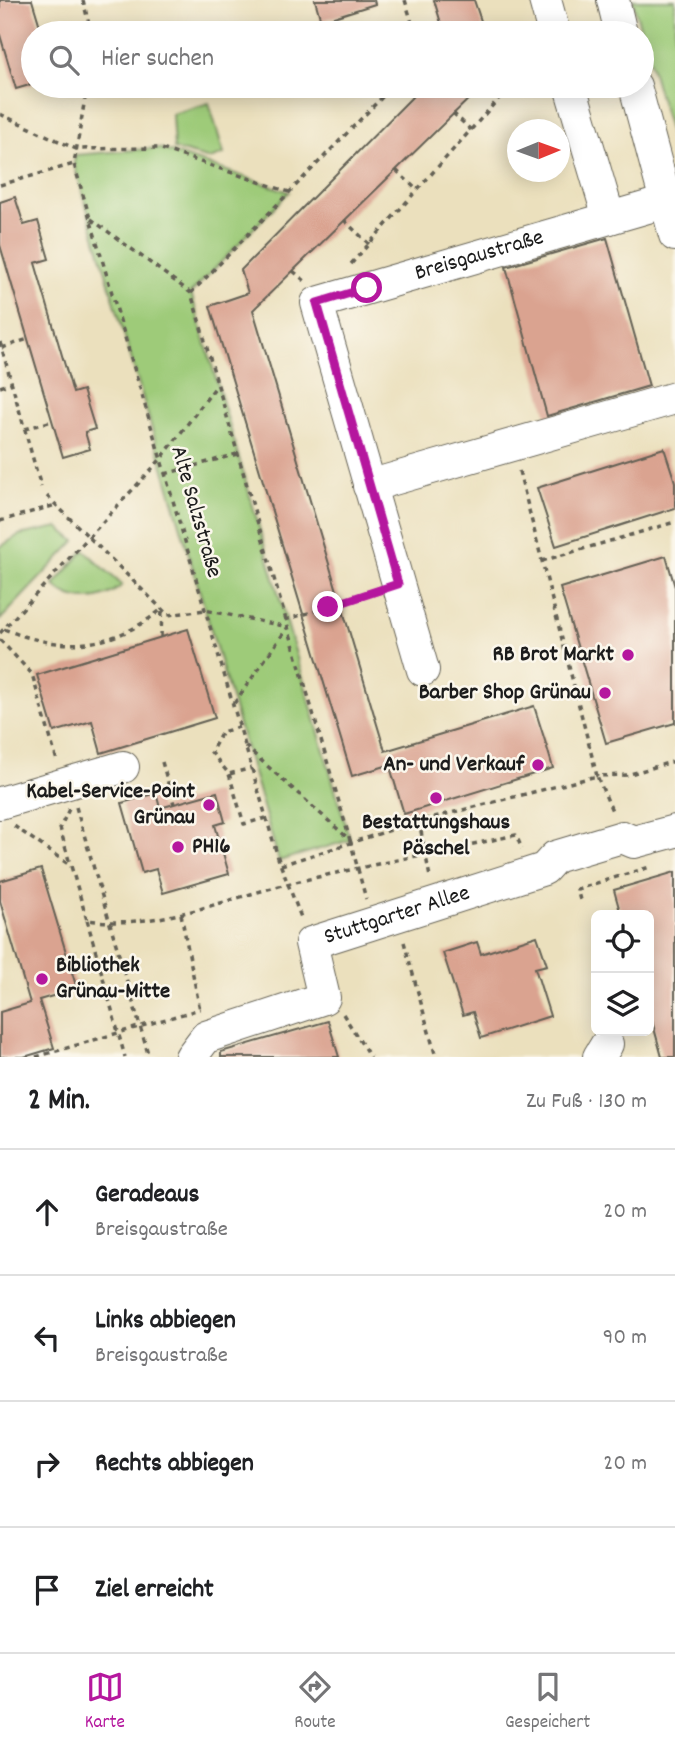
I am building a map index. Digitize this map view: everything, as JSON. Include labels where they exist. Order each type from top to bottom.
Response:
[{"type":"street","points":[[545,0],[551,21]]},
{"type":"street","points":[[613,0],[618,21]]},
{"type":"street","points":[[574,98],[609,218]]},
{"type":"street","points":[[638,98],[675,235]]},
{"type":"street","name":"Breisgaustraße","points":[[423,670],[317,303],[666,202]]},
{"type":"street","points":[[369,486],[675,398]]},
{"type":"street","points":[[6,814],[63,784],[123,767]]},
{"type":"street","name":"Stuttgarter Allee","points":[[324,998],[311,943],[533,873],[544,869],[555,857],[622,837],[634,842],[675,831]]},
{"type":"street","points":[[199,1034],[324,998]]},
{"type":"path","points":[[83,0],[88,21]]},
{"type":"path","points":[[405,0],[411,21]]},
{"type":"path","name":"Alte Salzstraße","points":[[85,98],[74,164],[281,865],[311,943]]},
{"type":"path","points":[[191,293],[381,98]]},
{"type":"path","points":[[346,270],[499,98]]},
{"type":"path","points":[[453,113],[471,130]]},
{"type":"path","points":[[0,114],[76,149],[159,148],[289,192]]},
{"type":"path","points":[[0,186],[74,164]]},
{"type":"path","points":[[396,170],[417,190]]},
{"type":"path","points":[[90,218],[191,293],[358,869],[385,920],[436,1057]]},
{"type":"path","points":[[344,220],[369,244]]},
{"type":"path","points":[[2,348],[28,339]]},
{"type":"path","points":[[0,342],[41,486]]},
{"type":"path","points":[[0,387],[12,383]]},
{"type":"path","points":[[162,609],[141,626],[109,640],[82,645],[48,643],[2,631],[161,459],[217,385]]},
{"type":"path","points":[[25,429],[52,421]]},
{"type":"path","points":[[513,445],[597,776],[622,837]]},
{"type":"path","points":[[165,474],[237,453]]},
{"type":"path","points":[[47,496],[168,615],[205,610],[288,627]]},
{"type":"path","points":[[0,521],[56,505]]},
{"type":"path","points":[[542,561],[675,522]]},
{"type":"path","points":[[328,607],[398,584]]},
{"type":"path","points":[[161,637],[162,609]]},
{"type":"path","points":[[285,620],[315,611]]},
{"type":"path","points":[[233,705],[288,627]]},
{"type":"path","points":[[0,640],[33,674],[63,784]]},
{"type":"path","points":[[240,726],[222,732],[211,752],[229,774],[244,824],[267,818]]},
{"type":"path","points":[[245,746],[350,840]]},
{"type":"path","points":[[281,865],[350,840],[419,821],[597,776],[627,775],[675,761]]},
{"type":"path","points":[[162,762],[174,804]]},
{"type":"path","points":[[229,774],[252,768]]},
{"type":"path","points":[[125,1057],[60,828],[74,798],[149,1057]]},
{"type":"path","points":[[6,814],[71,866]]},
{"type":"path","points":[[419,821],[435,904]]},
{"type":"path","points":[[87,920],[111,923],[181,914],[288,884],[516,835],[533,873]]},
{"type":"path","points":[[580,900],[577,889],[663,863]]},
{"type":"path","points":[[36,1057],[140,1026],[199,1034],[181,914]]},
{"type":"path","points":[[324,998],[342,1012],[370,1057]]},
{"type":"green space","points":[[633,0],[675,0],[675,151],[654,76],[654,21],[638,21]]},
{"type":"green space","points":[[209,103],[224,154],[210,159],[174,149],[172,114]]},
{"type":"green space","points":[[159,148],[289,192],[191,293],[350,840],[279,861],[74,164],[75,155]]},
{"type":"green space","points":[[58,527],[75,541],[0,620],[0,547],[19,535]]},
{"type":"green space","points":[[84,550],[122,585],[106,595],[88,599],[70,596],[54,585]]},
{"type":"building","points":[[0,0],[32,0],[38,21],[21,21],[21,88],[16,89],[0,35]]},
{"type":"building","points":[[315,0],[374,0],[375,4],[321,21]]},
{"type":"building","points":[[434,0],[474,0],[481,21],[440,21]]},
{"type":"building","points":[[411,98],[470,98],[253,310],[385,751],[534,706],[553,768],[404,814],[388,760],[389,765],[352,776],[210,306],[248,293],[241,270]]},
{"type":"building","points":[[15,197],[24,225],[38,221],[49,259],[35,263],[73,393],[83,390],[95,429],[85,432],[90,449],[63,457],[0,245],[0,202]]},
{"type":"building","points":[[607,238],[649,386],[547,416],[506,267]]},
{"type":"building","points":[[664,448],[675,482],[675,508],[556,546],[537,488]]},
{"type":"building","name":"RB Brot Markt","points":[[666,556],[675,587],[675,723],[606,743],[560,588]]},
{"type":"building","points":[[188,629],[215,718],[101,753],[92,721],[54,732],[37,675]]},
{"type":"building","name":"PH16","points":[[217,792],[225,822],[215,825],[229,874],[163,893],[156,869],[142,873],[122,803],[156,793],[160,808]]},
{"type":"building","points":[[41,869],[77,989],[39,1000],[54,1048],[24,1057],[0,1057],[0,1012],[30,1003],[0,901],[0,881]]},
{"type":"building","points":[[675,872],[675,1057],[662,1057],[654,1028],[654,910],[620,910],[614,890]]},
{"type":"building","points":[[537,936],[547,965],[535,968],[550,1016],[481,1038],[473,1012],[463,1015],[443,953],[477,942],[481,954]]},
{"type":"building","points":[[328,1021],[339,1057],[221,1057],[221,1052]]},
{"type":"place","name":"RB Brot Markt","points":[[628,655]]},
{"type":"place","name":"Barber Shop Grünau","points":[[605,693]]},
{"type":"place","name":"An- und Verkauf","points":[[538,765]]},
{"type":"place","name":"Bestattungshaus Päschel","points":[[436,798]]},
{"type":"place","name":"Kabel-Service-Point Grünau","points":[[209,805]]},
{"type":"place","name":"PH16","points":[[178,847]]},
{"type":"place","name":"Bibliothek Grünau-Mitte","points":[[42,979]]},
{"type":"route","points":[[328,607],[398,584],[317,303],[367,288]]}]
